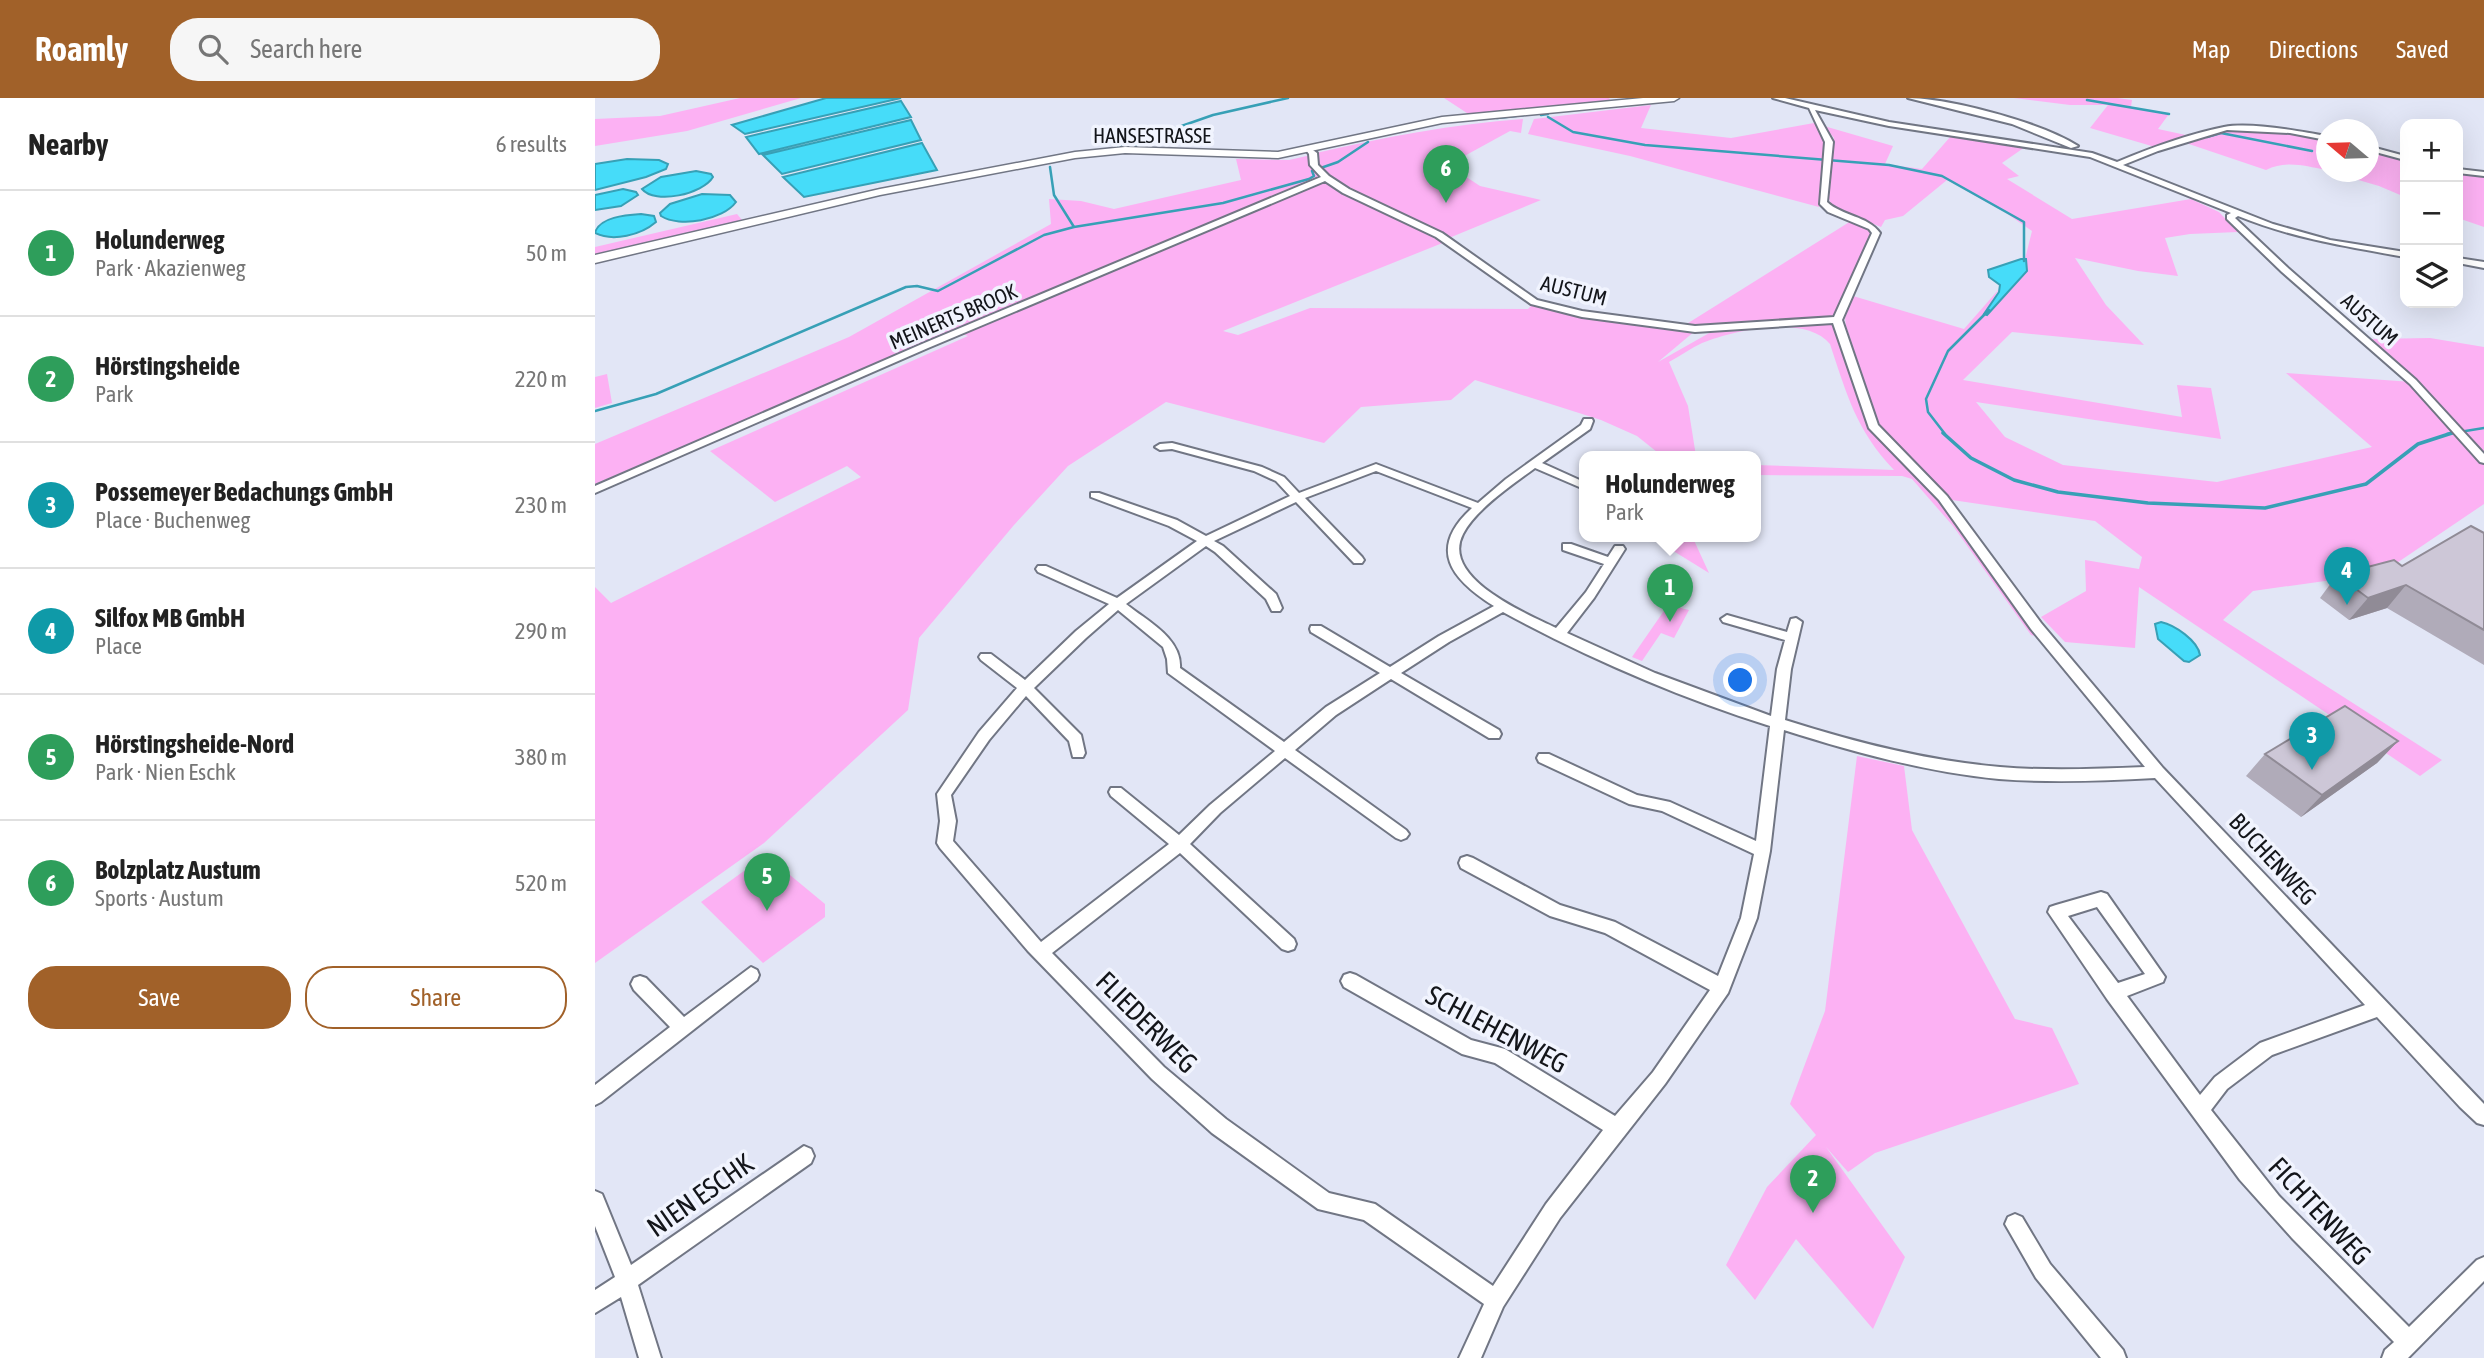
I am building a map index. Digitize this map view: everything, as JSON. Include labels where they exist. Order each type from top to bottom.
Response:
[{"type":"street","name":"HANSESTRASSE","points":[[595,259],[880,192],[1075,155],[1136,150],[1266,155],[1310,150],[1442,120],[1674,98]]},
{"type":"street","points":[[1776,98],[1889,124],[2080,153],[2117,165],[2236,214],[2329,242],[2400,253]]},
{"type":"street","points":[[1911,98],[1965,108],[2022,125],[2071,145],[2081,151],[2080,153]]},
{"type":"street","points":[[1815,107],[1811,109],[1829,142],[1823,202],[1831,210],[1872,227],[1876,233],[1837,320]]},
{"type":"street","points":[[2117,165],[2155,149],[2227,128],[2290,131],[2316,136]]},
{"type":"street","name":"AUSTUM","points":[[1310,150],[1313,153],[1314,165],[1346,191],[1439,236],[1519,294],[1555,308],[1604,318],[1695,328],[1837,320]]},
{"type":"street","points":[[2379,151],[2400,157]]},
{"type":"street","points":[[2463,172],[2484,174]]},
{"type":"street","name":"MEINERTS BROOK","points":[[595,490],[925,346],[1327,178]]},
{"type":"street","name":"AUSTUM","points":[[2236,214],[2230,217],[2256,244],[2413,382],[2484,460]]},
{"type":"street","points":[[2463,262],[2484,265]]},
{"type":"street","name":"BUCHENWEG","points":[[1837,320],[1873,426],[1943,498],[2036,626],[2158,772],[2484,1116]]},
{"type":"street","points":[[1588,421],[1586,427],[1479,507],[1458,527],[1453,542],[1453,555],[1465,578],[1503,607],[1621,666],[1779,723],[1894,754],[1978,771],[2080,776],[2158,772]]},
{"type":"street","points":[[1160,447],[1172,446],[1271,473],[1298,495],[1358,560]]},
{"type":"street","points":[[1535,464],[1579,484]]},
{"type":"street","name":"FLIEDERWEG","points":[[1479,507],[1376,467],[1298,495],[1204,542],[1117,603],[1025,687],[990,726],[944,794],[948,821],[944,843],[1040,952],[1158,1073],[1219,1126],[1325,1202],[1368,1211],[1496,1300]]},
{"type":"street","points":[[1095,495],[1173,523],[1219,549],[1272,597],[1276,608]]},
{"type":"street","points":[[1567,547],[1611,562]]},
{"type":"street","points":[[1558,635],[1590,595],[1619,549]]},
{"type":"street","points":[[1042,569],[1117,603],[1169,645],[1174,659],[1173,670],[1401,834]]},
{"type":"street","points":[[1040,952],[1180,844],[1283,749],[1331,711],[1503,607]]},
{"type":"street","points":[[1727,619],[1792,638]]},
{"type":"street","points":[[1470,1358],[1496,1300],[1553,1210],[1659,1078],[1722,987],[1749,918],[1762,851],[1784,669],[1796,622]]},
{"type":"street","points":[[1316,629],[1494,734]]},
{"type":"street","points":[[986,657],[1025,687],[1076,739],[1078,753]]},
{"type":"street","points":[[1544,758],[1634,800],[1665,806],[1762,851]]},
{"type":"street","points":[[1117,792],[1180,844],[1288,944]]},
{"type":"street","points":[[1467,863],[1556,911],[1609,927],[1722,987]]},
{"type":"street","name":"FICHTENWEG","points":[[2113,993],[2157,977],[2101,899],[2056,912],[2113,993],[2200,1110],[2230,1154],[2277,1210],[2409,1342]]},
{"type":"street","points":[[595,1096],[751,975]]},
{"type":"street","name":"SCHLEHENWEG","points":[[1350,981],[1468,1048],[1499,1055],[1617,1128]]},
{"type":"street","points":[[640,984],[683,1028]]},
{"type":"street","points":[[2200,1110],[2221,1083],[2266,1049],[2379,1008]]},
{"type":"street","name":"NIEN ESCHK","points":[[595,1303],[804,1156]]},
{"type":"street","name":"NIEN ESCHK","points":[[595,1201],[627,1281],[650,1358]]},
{"type":"street","points":[[2015,1224],[2043,1271],[2115,1358]]},
{"type":"street","points":[[2393,1358],[2484,1267]]},
{"type":"shaded area","points":[[740,98],[801,98],[687,131],[595,146],[595,119],[660,116]]},
{"type":"shaded area","points":[[1444,98],[1609,98],[1612,103],[1470,115]]},
{"type":"shaded area","points":[[2014,98],[2132,100],[2131,107],[2169,114],[2158,129],[2195,137],[2155,147],[2090,128],[2108,105],[2070,105]]},
{"type":"shaded area","points":[[1651,105],[1641,128],[1731,138],[1814,123],[1825,138],[1819,207],[1630,156],[1528,134],[1534,119]]},
{"type":"shaded area","points":[[1523,119],[1521,133],[1510,131],[1448,165],[1480,186],[1541,200],[1449,238],[1348,191],[1316,164],[1316,153],[1342,147],[1445,128]]},
{"type":"shaded area","points":[[1824,126],[1893,146],[1885,164],[1922,169],[1951,136],[2025,147],[2002,163],[2019,176],[2007,179],[2072,219],[2191,199],[2219,212],[2238,232],[2165,238],[2178,276],[2075,258],[2106,305],[2144,345],[2012,332],[1963,380],[2182,417],[2177,385],[2211,388],[2221,439],[1976,402],[2005,437],[2063,465],[2217,482],[2372,447],[2286,373],[2412,382],[2396,367],[2402,367],[2371,339],[2430,338],[2484,347],[2484,504],[2382,573],[2253,591],[2223,620],[2442,760],[2420,776],[2139,587],[2135,648],[2065,642],[2041,617],[2086,591],[2085,560],[2139,569],[2142,557],[2095,521],[1952,500],[1879,425],[1845,318],[1853,296],[1964,329],[1999,289],[1985,314],[1988,315],[2027,271],[2025,259],[2032,231],[1947,180],[1903,216],[1885,220],[1881,227],[1832,208],[1829,198],[1834,138]]},
{"type":"shaded area","points":[[2230,129],[2290,132],[2316,137],[2316,168],[2281,165],[2266,170],[2186,143]]},
{"type":"shaded area","points":[[2379,152],[2400,158],[2400,195],[2365,182],[2379,182]]},
{"type":"shaded area","points":[[1311,155],[1324,178],[1445,242],[1223,331],[1238,335],[1310,308],[1528,309],[1532,305],[1592,319],[1695,331],[1658,362],[1711,332],[1765,328],[1716,338],[1669,362],[1688,406],[1695,451],[1656,451],[1637,436],[1601,420],[1475,380],[1451,400],[1361,407],[1324,443],[1166,402],[1068,466],[1014,525],[919,638],[908,710],[764,843],[595,963],[595,587],[611,603],[861,477],[847,466],[775,502],[710,451],[968,336],[954,330],[595,484],[595,444],[849,337],[1051,224],[1049,199],[1081,201],[1114,209],[1241,180],[1236,159],[1289,160]]},
{"type":"shaded area","points":[[2463,173],[2484,175],[2484,227],[2463,220]]},
{"type":"shaded area","points":[[737,214],[742,220],[595,255],[595,247]]},
{"type":"shaded area","points":[[1851,221],[1870,228],[1873,233],[1834,316],[1685,325]]},
{"type":"shaded area","points":[[1828,323],[1835,326],[1868,426],[1934,496],[2039,637],[2031,635],[1953,526],[1912,479],[1902,476],[1761,475],[1761,465],[1894,470],[1870,441],[1854,411],[1830,344],[1819,335],[1804,329],[1772,327]]},
{"type":"shaded area","points":[[607,374],[612,403],[595,408],[595,377]]},
{"type":"shaded area","points":[[1695,542],[1709,573],[1662,544]]},
{"type":"shaded area","points":[[1668,605],[1689,610],[1674,638],[1661,633],[1642,661],[1632,657]]},
{"type":"shaded area","points":[[1857,756],[1904,766],[1912,830],[2015,1019],[2052,1028],[2079,1084],[1875,1153],[1848,1172],[1826,1147],[1905,1257],[1873,1329],[1796,1239],[1755,1300],[1726,1265],[1767,1187],[1816,1135],[1790,1104],[1825,1011]]},
{"type":"shaded area","points":[[773,861],[825,904],[825,917],[763,963],[701,902],[755,863]]},
{"type":"water","points":[[826,98],[901,98],[745,134],[732,125]]},
{"type":"water","points":[[901,101],[911,117],[759,154],[746,137]]},
{"type":"water","points":[[911,120],[921,140],[782,174],[763,155]]},
{"type":"water","points":[[922,143],[937,170],[804,197],[783,177]]},
{"type":"water","points":[[627,159],[659,160],[668,164],[666,169],[646,177],[595,190],[595,164]]},
{"type":"water","points":[[696,171],[711,174],[713,177],[700,188],[668,197],[648,194],[642,189],[661,177]]},
{"type":"water","points":[[623,189],[638,195],[621,206],[595,210],[595,195]]},
{"type":"water","points":[[702,194],[730,195],[736,202],[712,218],[690,222],[669,220],[661,216],[660,213],[670,204]]},
{"type":"water","points":[[641,214],[654,216],[656,222],[627,236],[610,237],[595,233],[607,220]]},
{"type":"water","points":[[2026,259],[2027,271],[1987,315],[1984,314],[1999,292],[2000,285],[1989,277],[1988,270]]},
{"type":"water","points":[[2161,622],[2185,634],[2195,644],[2200,655],[2189,662],[2184,661],[2158,639],[2155,624]]},
{"type":"building","points":[[2471,526],[2484,533],[2484,630],[2406,585],[2368,598],[2337,575],[2394,560],[2402,566]]},
{"type":"building","points":[[2345,706],[2398,741],[2322,795],[2265,754]]},
{"type":"waterway","points":[[1147,142],[1150,137],[1213,115],[1288,98]]},
{"type":"waterway","points":[[2087,100],[2169,114]]},
{"type":"waterway","points":[[1541,115],[1548,114]]},
{"type":"waterway","points":[[1497,118],[1524,115]]},
{"type":"waterway","points":[[1548,117],[1573,132],[1645,145],[1889,165],[1942,176],[2024,222],[2024,261]]},
{"type":"waterway","points":[[2207,137],[2221,133],[2312,151]]},
{"type":"waterway","points":[[1074,227],[1223,203],[1309,179],[1314,176],[1312,171],[1338,162],[1368,142]]},
{"type":"waterway","points":[[1118,147],[1138,146]]},
{"type":"waterway","points":[[1050,167],[1054,195],[1074,227]]},
{"type":"waterway","points":[[595,411],[656,394],[906,287],[917,286],[938,291],[1044,235],[1074,227]]},
{"type":"waterway","points":[[1945,434],[1928,412],[1926,399],[1948,351],[1989,310]]},
{"type":"waterway","points":[[2451,433],[2484,428]]},
{"type":"waterway","points":[[1943,433],[1971,458],[2014,480],[2058,492],[2148,503],[2265,508],[2366,484],[2418,444],[2451,433]]},
{"type":"place","name":"Bolzplatz Austum","points":[[1446,203]]},
{"type":"place","name":"Silfox MB GmbH","points":[[2347,605]]},
{"type":"place","name":"Holunderweg","points":[[1670,622]]},
{"type":"place","name":"Possemeyer Bedachungs GmbH","points":[[2312,770]]},
{"type":"place","name":"Hörstingsheide-Nord","points":[[767,911]]},
{"type":"place","name":"Hörstingsheide","points":[[1813,1213]]}]
